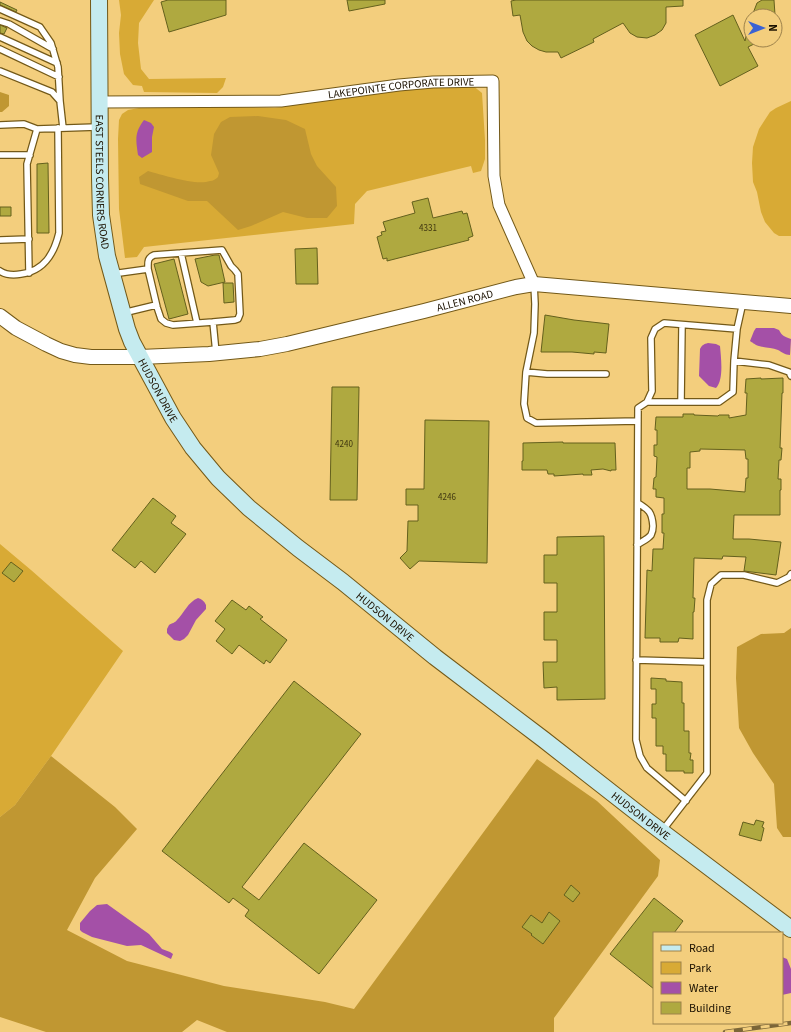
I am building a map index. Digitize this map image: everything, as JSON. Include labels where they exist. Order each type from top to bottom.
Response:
[{"type":"main road","name":"EAST STEELS CORNERS ROAD","points":[[99,0],[101,215],[107,256],[122,313],[132,342],[140,357]]},
{"type":"main road","name":"HUDSON DRIVE","points":[[140,357],[173,418],[193,448],[218,478],[249,508],[435,657],[662,832],[791,929]]},
{"type":"street","name":"LAKEPOINTE CORPORATE DRIVE","points":[[99,102],[281,101],[433,82],[493,81],[494,176],[499,204],[534,284]]},
{"type":"street","name":"ALLEN ROAD","points":[[140,357],[216,353],[260,349],[287,344],[516,287],[534,284],[791,306]]},
{"type":"street","name":"HUDSON DRIVE","points":[[0,316],[16,328],[61,351],[91,358],[140,357]]},
{"type":"lane","points":[[0,9],[40,27],[51,43],[58,67],[60,101],[57,243],[53,253],[42,266],[29,273],[16,275],[0,272]]},
{"type":"lane","points":[[0,21],[9,24],[53,49]]},
{"type":"lane","points":[[0,37],[57,63]]},
{"type":"lane","points":[[0,49],[59,77]]},
{"type":"lane","points":[[0,71],[52,92],[60,101]]},
{"type":"lane","points":[[0,125],[24,124],[37,129],[100,127]]},
{"type":"lane","points":[[29,273],[27,164],[37,129]]},
{"type":"lane","points":[[0,155],[30,155]]},
{"type":"lane","points":[[0,240],[28,240]]},
{"type":"lane","points":[[222,250],[238,274],[240,314],[238,319],[173,325],[166,323],[161,319],[156,305],[148,269],[148,260],[154,255],[222,250]]},
{"type":"lane","points":[[181,253],[197,323]]},
{"type":"lane","points":[[112,274],[148,269]]},
{"type":"lane","points":[[534,284],[534,332],[526,372],[524,404],[527,418],[536,423],[638,421]]},
{"type":"lane","points":[[647,402],[719,402],[733,392],[737,329],[743,302]]},
{"type":"lane","points":[[122,313],[156,305]]},
{"type":"lane","points":[[212,322],[216,353]]},
{"type":"lane","points":[[686,801],[647,768],[640,756],[636,740],[638,408],[647,402],[652,391],[652,338],[655,329],[664,323],[737,329]]},
{"type":"lane","points":[[681,402],[682,325]]},
{"type":"lane","points":[[734,361],[769,365],[789,372],[791,376]]},
{"type":"lane","points":[[526,372],[547,374],[606,374]]},
{"type":"lane","points":[[637,545],[650,536],[653,530],[651,513],[647,508],[638,503]]},
{"type":"lane","points":[[662,832],[707,773],[707,600],[711,584],[720,575],[744,575],[777,583],[789,577],[791,574]]},
{"type":"lane","points":[[636,660],[707,662]]},
{"type":"green space","points":[[119,0],[154,0],[139,23],[138,43],[141,69],[149,79],[226,78],[223,87],[217,93],[144,92],[142,86],[133,85],[124,74],[120,54],[119,33],[121,15]]},
{"type":"green space","points":[[472,85],[482,93],[485,159],[481,171],[473,173],[471,166],[367,191],[355,204],[354,224],[144,247],[137,257],[125,258],[119,209],[118,139],[119,120],[122,114],[128,110],[150,106],[275,108],[354,96],[426,88]]},
{"type":"green space","points":[[791,101],[791,236],[779,236],[774,233],[765,222],[761,212],[757,192],[753,182],[753,147],[759,129],[770,112]]},
{"type":"green space","points":[[0,544],[123,651],[51,756],[15,805],[0,817]]},
{"type":"shaded area","points":[[0,92],[9,95],[9,106],[2,112],[0,112]]},
{"type":"shaded area","points":[[258,116],[286,120],[305,129],[311,154],[317,166],[336,187],[337,206],[327,218],[307,218],[283,212],[238,230],[207,201],[188,201],[140,184],[139,177],[148,171],[188,181],[204,182],[214,180],[218,177],[219,173],[211,155],[214,134],[221,122],[230,117]]},
{"type":"shaded area","points":[[791,628],[791,837],[783,837],[777,828],[774,784],[753,753],[739,728],[736,678],[737,647],[761,634],[784,633]]},
{"type":"shaded area","points":[[51,756],[115,807],[137,829],[95,878],[67,930],[127,961],[224,986],[325,1002],[354,1009],[537,759],[597,801],[660,860],[658,876],[554,1018],[554,1032],[227,1032],[197,1020],[182,1032],[46,1032],[0,1017],[0,817],[15,805]]},
{"type":"water","points":[[144,120],[151,123],[154,127],[152,152],[142,158],[138,155],[136,137]]},
{"type":"water","points":[[756,328],[774,328],[779,330],[784,336],[791,339],[790,355],[775,349],[756,345],[750,341]]},
{"type":"water","points":[[708,343],[720,346],[721,374],[719,384],[716,388],[709,386],[699,376],[700,349],[703,345]]},
{"type":"water","points":[[198,598],[204,602],[206,609],[196,620],[188,635],[184,639],[180,641],[174,640],[167,633],[169,625],[176,621],[189,605]]},
{"type":"water","points":[[107,904],[149,934],[162,949],[173,954],[171,959],[141,945],[127,946],[92,937],[82,932],[80,930],[80,923],[90,911],[97,905]]},
{"type":"water","points":[[783,957],[787,959],[791,969],[791,993],[783,995]]},
{"type":"building","points":[[168,0],[226,0],[226,15],[169,32],[161,2]]},
{"type":"building","points":[[347,0],[385,0],[385,4],[349,11]]},
{"type":"building","points":[[683,0],[683,6],[666,7],[666,23],[662,30],[655,35],[647,38],[637,37],[630,33],[623,23],[593,39],[594,42],[561,58],[558,52],[546,52],[539,50],[527,41],[523,32],[520,15],[513,16],[511,1]]},
{"type":"building","points":[[762,0],[774,0],[775,8],[755,8],[757,3]]},
{"type":"building","points":[[0,2],[17,10],[16,12],[0,5]]},
{"type":"building","points":[[733,15],[743,37],[743,48],[749,48],[758,66],[720,86],[695,35]]},
{"type":"building","points":[[0,25],[7,28],[4,34],[0,33]]},
{"type":"building","points":[[48,163],[49,233],[37,233],[37,164]]},
{"type":"building","points":[[428,198],[433,218],[462,211],[463,214],[467,213],[473,236],[468,238],[469,240],[387,261],[387,258],[383,259],[377,237],[382,235],[381,232],[386,231],[383,222],[415,213],[412,202]]},
{"type":"building","points":[[0,207],[11,207],[11,216],[0,216]]},
{"type":"building","points":[[317,248],[318,284],[296,284],[295,249]]},
{"type":"building","points":[[219,255],[225,282],[208,286],[201,282],[195,259]]},
{"type":"building","points":[[174,259],[188,314],[169,319],[154,264]]},
{"type":"building","points":[[223,283],[233,283],[234,302],[224,303]]},
{"type":"building","points":[[545,315],[609,324],[606,353],[541,352]]},
{"type":"building","points":[[783,378],[780,448],[782,448],[781,460],[779,460],[778,479],[781,479],[780,515],[734,515],[733,539],[781,542],[776,575],[744,571],[746,557],[723,556],[722,559],[694,558],[693,598],[695,598],[693,612],[693,639],[679,638],[678,642],[660,642],[660,638],[645,638],[647,570],[652,571],[653,549],[663,549],[664,533],[662,533],[662,514],[664,514],[664,498],[656,497],[656,489],[653,489],[654,478],[656,477],[657,457],[654,456],[654,445],[657,445],[657,430],[655,430],[656,417],[683,417],[683,414],[694,414],[718,416],[729,415],[729,418],[746,415],[746,379]],"holes":[[[700,449],[745,450],[746,459],[748,459],[748,478],[746,478],[745,492],[687,489],[687,468],[690,468],[690,452],[700,451]]]},
{"type":"building","points":[[332,387],[359,387],[357,500],[330,500]]},
{"type":"building","points":[[425,420],[489,421],[487,563],[419,561],[410,569],[400,558],[407,551],[408,521],[418,521],[418,505],[406,505],[406,489],[424,489]]},
{"type":"building","points":[[523,443],[615,443],[616,470],[591,470],[592,475],[583,474],[554,476],[554,474],[548,474],[547,470],[522,470]]},
{"type":"building","points":[[153,498],[176,516],[171,523],[186,534],[155,573],[141,561],[135,568],[112,550]]},
{"type":"building","points":[[604,536],[605,699],[557,700],[557,687],[544,688],[543,662],[557,662],[557,640],[544,640],[544,612],[557,612],[557,583],[544,583],[544,555],[557,555],[557,537]]},
{"type":"building","points":[[11,562],[23,571],[14,582],[2,573]]},
{"type":"building","points":[[232,600],[246,610],[249,606],[263,617],[260,619],[287,640],[270,663],[266,660],[264,664],[239,645],[232,654],[216,641],[225,629],[215,621]]},
{"type":"building","points":[[651,678],[682,682],[684,731],[689,731],[689,753],[691,753],[690,760],[693,760],[693,773],[684,773],[684,771],[666,771],[666,754],[663,754],[663,746],[656,746],[656,718],[652,718],[652,704],[656,704],[656,689],[651,689]]},
{"type":"building","points":[[294,681],[361,734],[242,887],[259,900],[304,843],[377,900],[319,974],[245,916],[249,910],[233,898],[229,903],[162,851]]},
{"type":"building","points":[[756,820],[764,822],[761,841],[739,835],[743,822],[754,825]]},
{"type":"building","points":[[571,885],[580,893],[573,902],[564,895]]},
{"type":"building","points":[[654,898],[683,921],[675,932],[653,932],[653,988],[610,954]]},
{"type":"building","points":[[549,912],[560,921],[543,944],[522,927],[531,915],[542,923]]},
{"type":"railway","points":[[725,1032],[791,1023]]}]
